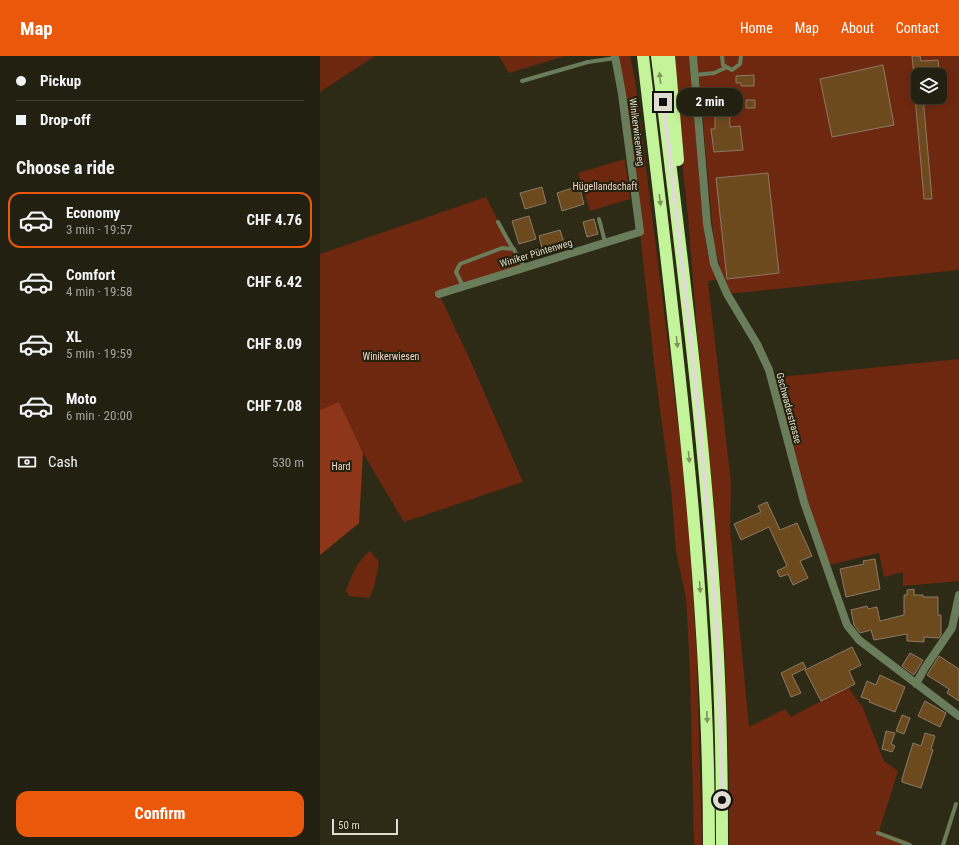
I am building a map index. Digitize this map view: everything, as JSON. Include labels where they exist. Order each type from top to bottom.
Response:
[{"type":"highway","points":[[636,56],[646,121],[653,145]]},
{"type":"highway","points":[[643,56],[673,303],[696,524],[707,718],[709,845]]},
{"type":"highway","points":[[657,56],[675,200],[698,413],[716,622],[722,740],[722,845]]},
{"type":"highway","points":[[669,56],[680,187],[675,200]]},
{"type":"street","name":"Gschwaderstrasse","points":[[693,56],[707,224],[713,258],[720,280],[757,344],[769,370],[804,502],[847,625],[859,640],[959,716]]},
{"type":"street","name":"Winikerwisenweg","points":[[615,57],[622,94],[640,232]]},
{"type":"street","name":"Winiker Püntenweg","points":[[439,294],[524,266],[640,232]]},
{"type":"street","points":[[916,684],[924,669],[952,628],[959,595]]},
{"type":"lane","points":[[722,56],[721,62],[725,68],[732,70],[738,67],[741,56]]},
{"type":"lane","points":[[522,81],[588,62],[615,57]]},
{"type":"lane","points":[[695,75],[714,73],[725,68]]},
{"type":"lane","points":[[599,219],[605,242]]},
{"type":"lane","points":[[498,222],[508,242],[524,266]]},
{"type":"lane","points":[[463,286],[456,272],[460,264],[502,248],[514,249]]},
{"type":"lane","points":[[943,845],[956,804]]},
{"type":"lane","points":[[878,833],[910,845]]},
{"type":"green space","points":[[320,56],[375,56],[320,92]]},
{"type":"green space","points":[[499,56],[565,56],[509,73]]},
{"type":"green space","points":[[615,56],[630,56],[635,80],[686,488],[697,660],[702,845],[694,845],[690,671],[686,598],[676,551],[671,489],[656,380],[640,232]]},
{"type":"green space","points":[[674,56],[689,56],[703,224],[707,250],[716,280],[708,281],[731,483],[730,529],[749,727],[785,709],[791,717],[848,687],[863,708],[884,761],[898,771],[879,831],[910,842],[910,845],[729,845],[729,776],[725,660],[718,553],[680,140]]},
{"type":"green space","points":[[697,56],[959,56],[959,270],[727,294],[714,244]]},
{"type":"green space","name":"Hügellandschaft","points":[[625,159],[630,199],[590,211],[578,173]]},
{"type":"green space","name":"Winikerwiesen","points":[[486,197],[509,242],[524,266],[439,294],[471,362],[523,482],[404,522],[363,453],[339,403],[320,410],[320,254]]},
{"type":"green space","points":[[959,359],[959,581],[903,586],[903,572],[884,577],[879,553],[825,566],[770,378]]},
{"type":"green space","name":"Hard","points":[[339,402],[363,453],[359,523],[320,555],[320,410]]},
{"type":"green space","points":[[370,551],[379,562],[374,587],[369,598],[349,596],[346,591],[358,563]]},
{"type":"building","points":[[912,56],[920,56],[921,61],[938,60],[939,68],[913,68]]},
{"type":"building","points":[[883,65],[894,125],[832,137],[820,79]]},
{"type":"building","points":[[754,75],[754,86],[741,86],[741,83],[736,83],[736,76]]},
{"type":"building","points":[[715,98],[729,98],[730,127],[740,126],[743,150],[714,152],[711,129],[715,129]]},
{"type":"building","points":[[746,100],[755,100],[755,108],[746,108]]},
{"type":"building","points":[[916,104],[924,104],[932,199],[924,199]]},
{"type":"building","points":[[768,173],[779,273],[727,279],[716,178]]},
{"type":"building","points":[[579,186],[584,204],[562,211],[557,193]]},
{"type":"building","points":[[542,187],[546,203],[525,209],[520,193]]},
{"type":"building","points":[[529,216],[536,239],[519,244],[512,221]]},
{"type":"building","points":[[594,219],[598,234],[587,237],[583,222]]},
{"type":"building","points":[[560,230],[565,245],[543,252],[539,236]]},
{"type":"building","points":[[767,502],[780,530],[797,523],[812,556],[800,561],[808,578],[793,585],[788,574],[780,577],[777,571],[787,566],[769,527],[741,540],[734,524],[761,512],[758,506]]},
{"type":"building","points":[[875,559],[880,589],[846,597],[840,569],[864,564],[863,561]]},
{"type":"building","points":[[914,589],[914,595],[923,595],[923,597],[938,597],[938,615],[941,615],[941,635],[939,638],[924,637],[924,642],[907,641],[907,634],[874,640],[871,630],[860,633],[854,625],[851,610],[867,606],[868,609],[877,607],[880,621],[904,615],[904,595],[907,595],[907,590]]},
{"type":"building","points":[[852,647],[861,665],[849,671],[855,684],[821,701],[805,670]]},
{"type":"building","points":[[910,653],[923,660],[914,675],[902,666]]},
{"type":"building","points":[[939,656],[959,669],[959,701],[947,693],[949,689],[927,675]]},
{"type":"building","points":[[803,662],[806,668],[792,675],[801,693],[791,697],[781,673]]},
{"type":"building","points":[[880,675],[905,687],[895,712],[869,702],[870,700],[861,697],[867,681],[876,685]]},
{"type":"building","points":[[925,701],[946,713],[940,727],[918,716]]},
{"type":"building","points":[[902,715],[910,718],[904,734],[896,731]]},
{"type":"building","points":[[886,731],[895,733],[891,744],[895,746],[892,752],[882,749]]},
{"type":"building","points":[[925,733],[935,736],[931,749],[933,750],[921,788],[902,782],[902,779],[913,743],[921,746]]},
{"type":"route","points":[[663,102],[678,226],[709,524],[717,636],[722,740],[722,800]]}]
